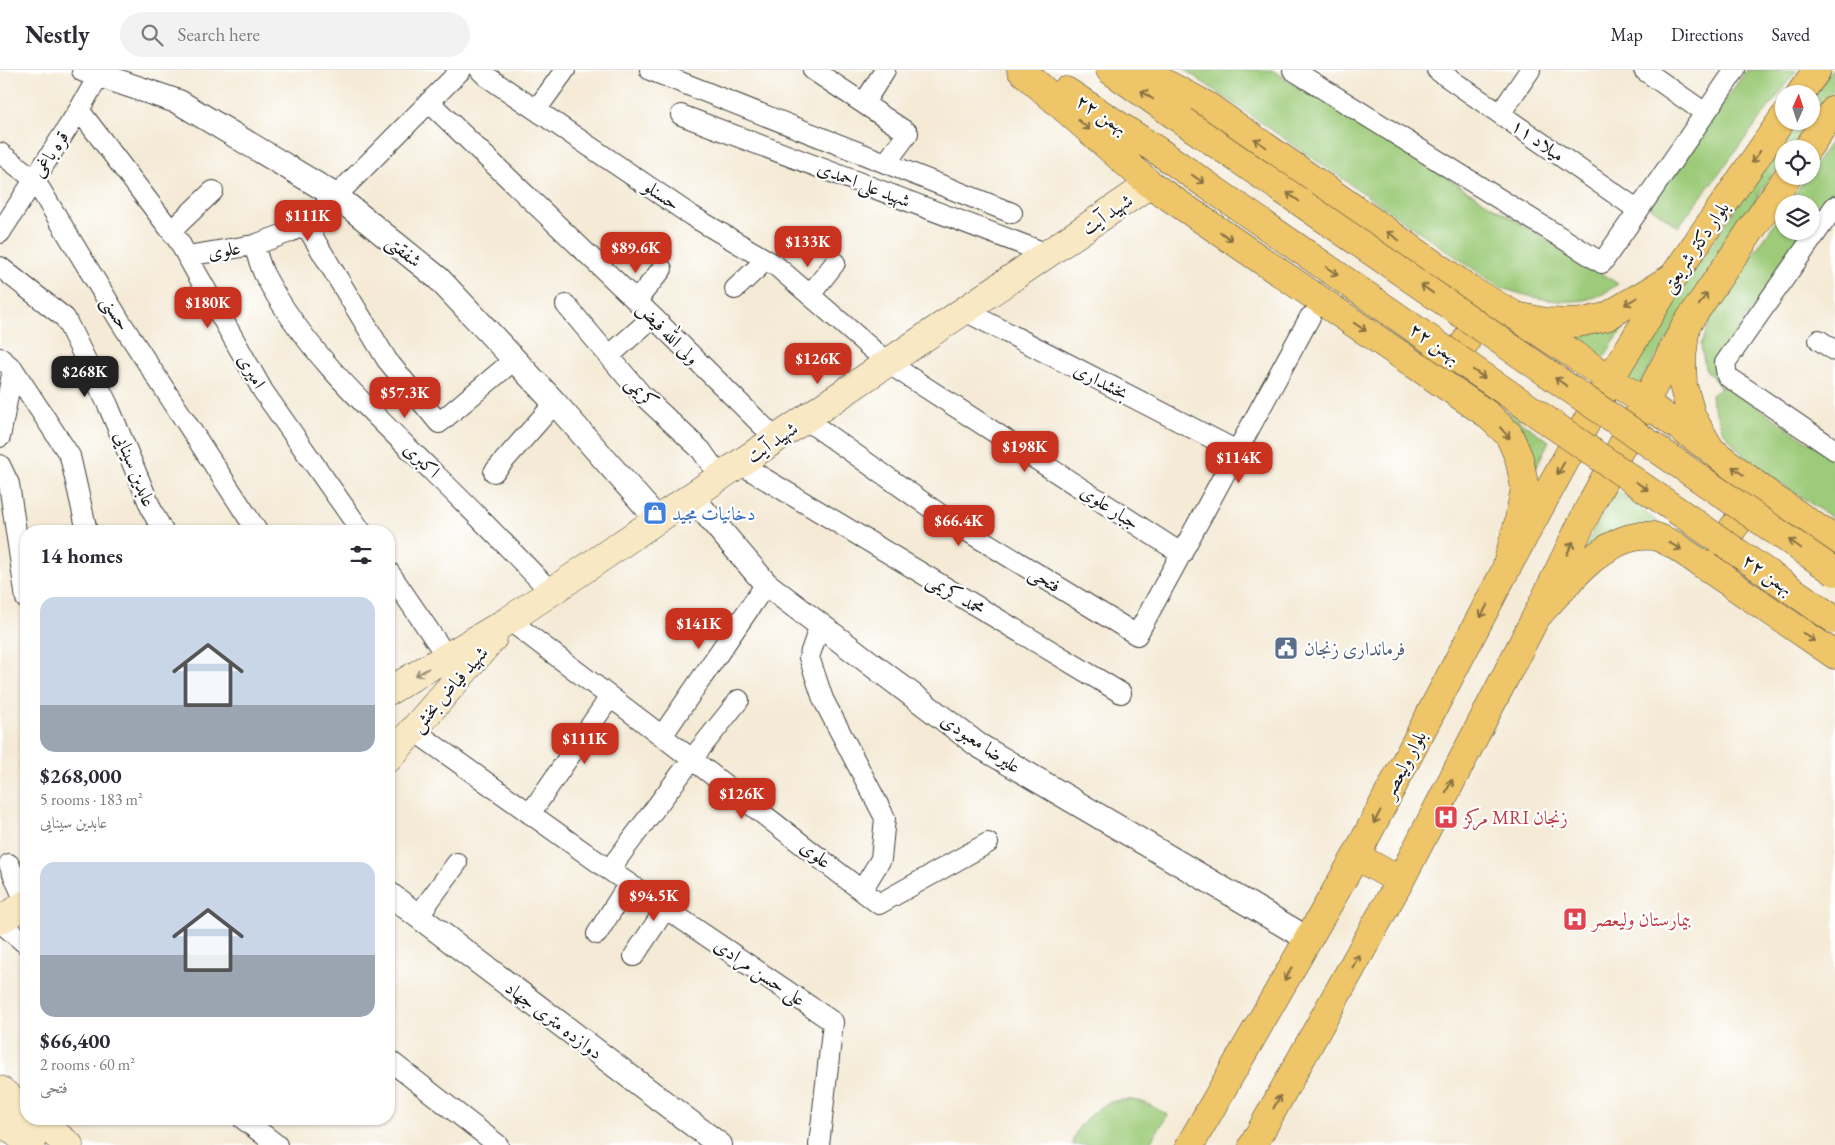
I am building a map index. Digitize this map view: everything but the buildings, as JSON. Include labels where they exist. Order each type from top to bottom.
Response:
[{"type":"main road","points":[[1021,70],[1150,184],[1486,414],[1510,435],[1519,458],[1525,488],[1518,524],[1505,571]]},
{"type":"main road","name":"۲۲ بهمن","points":[[1034,70],[1158,151],[1835,620]]},
{"type":"main road","name":"۲۲ بهمن","points":[[1110,70],[1835,572]]},
{"type":"main road","points":[[1140,70],[1206,106],[1472,291],[1516,316],[1646,403],[1772,497],[1835,540]]},
{"type":"main road","points":[[1806,85],[1816,70]]},
{"type":"main road","points":[[1813,140],[1835,109]]},
{"type":"main road","name":"بلوار دکتر شریعتی","points":[[1610,379],[1673,277],[1775,130]]},
{"type":"main road","name":"شهید آیت","points":[[395,687],[509,620],[552,592],[1150,184]]},
{"type":"main road","name":"بلوار دکتر شریعتی","points":[[1646,403],[1686,326],[1782,185]]},
{"type":"main road","points":[[1516,316],[1545,322],[1578,323],[1596,319],[1606,316],[1673,277]]},
{"type":"main road","points":[[1421,369],[1438,365],[1454,356],[1466,343],[1474,326],[1476,309],[1472,291]]},
{"type":"main road","points":[[1686,326],[1682,358],[1683,384],[1692,417],[1711,450]]},
{"type":"main road","name":"بلوار ولیعصر","points":[[1190,1145],[1356,856],[1505,571],[1610,379]]},
{"type":"main road","points":[[1253,1145],[1400,881],[1536,617],[1592,502],[1646,403]]},
{"type":"main road","points":[[1721,577],[1722,552],[1732,528],[1750,509],[1772,497]]},
{"type":"main road","points":[[1536,617],[1590,560],[1613,544],[1631,538],[1654,536],[1674,545],[1835,655]]},
{"type":"main road","name":"شهید فیاض بخش","points":[[395,751],[509,620]]},
{"type":"main road","points":[[1356,856],[1400,881]]},
{"type":"main road","points":[[0,921],[20,908]]},
{"type":"main road","points":[[0,1090],[20,1114]]},
{"type":"main road","points":[[0,1120],[33,1129],[69,1145]]},
{"type":"street","points":[[336,196],[460,70]]},
{"type":"street","name":"حسنلو","points":[[480,70],[486,76],[692,216],[775,265],[888,363]]},
{"type":"street","points":[[536,110],[564,70]]},
{"type":"street","points":[[650,70],[1012,213]]},
{"type":"street","points":[[813,70],[833,75],[864,103],[908,133],[886,163]]},
{"type":"street","points":[[864,103],[885,70]]},
{"type":"street","points":[[1293,70],[1602,263],[1735,70]]},
{"type":"street","name":"میلاد ۱۱","points":[[1437,70],[1638,210]]},
{"type":"street","points":[[1500,114],[1530,70]]},
{"type":"street","points":[[1644,70],[1705,113]]},
{"type":"street","name":"قره باغی","points":[[0,233],[79,110],[92,72]]},
{"type":"street","name":"شفقتی","points":[[92,72],[179,102],[336,196],[438,278],[555,403],[658,520]]},
{"type":"street","name":"ولی الله فیض","points":[[429,102],[653,317],[776,439]]},
{"type":"street","name":"امیری","points":[[79,110],[171,231],[263,391],[356,525]]},
{"type":"street","name":"شهید علی احمدی","points":[[682,115],[1048,254]]},
{"type":"street","name":"حسنی","points":[[0,153],[34,179],[120,321],[253,525]]},
{"type":"street","points":[[171,231],[213,191]]},
{"type":"street","name":"علوی","points":[[187,256],[254,245],[290,232],[305,224],[336,196]]},
{"type":"street","points":[[1835,206],[1725,363],[1727,376],[1835,450]]},
{"type":"street","points":[[305,224],[387,360],[439,422],[514,360]]},
{"type":"street","name":"اکبری","points":[[254,245],[264,273],[288,312],[321,357],[363,403],[552,592]]},
{"type":"street","points":[[735,289],[766,260]]},
{"type":"street","points":[[810,295],[835,263]]},
{"type":"street","name":"عابدین سینایی","points":[[0,268],[65,318],[108,405],[160,525]]},
{"type":"street","points":[[636,302],[662,269]]},
{"type":"street","name":"کریمی","points":[[566,305],[641,394],[701,450],[730,471]]},
{"type":"street","name":"بخشداری","points":[[964,311],[1237,451]]},
{"type":"street","points":[[609,356],[653,317]]},
{"type":"street","points":[[1182,554],[1310,317]]},
{"type":"street","points":[[0,437],[7,363]]},
{"type":"street","points":[[7,363],[70,456],[86,525]]},
{"type":"street","name":"جبار علوی","points":[[888,363],[1182,554]]},
{"type":"street","points":[[494,472],[555,403]]},
{"type":"street","name":"فتحی","points":[[805,419],[941,515],[1137,636],[1182,554]]},
{"type":"street","points":[[0,465],[10,484],[20,556]]},
{"type":"street","name":"محمد کریمی","points":[[730,471],[1121,693]]},
{"type":"street","name":"علیرضا معبودی","points":[[692,497],[766,584],[978,745],[1308,939]]},
{"type":"street","points":[[395,581],[447,656]]},
{"type":"street","points":[[662,736],[766,584]]},
{"type":"street","name":"علوی","points":[[509,620],[879,904],[988,843]]},
{"type":"street","points":[[820,625],[809,657],[823,699],[885,818],[880,859],[862,890]]},
{"type":"street","points":[[530,814],[610,697]]},
{"type":"street","points":[[609,870],[739,700]]},
{"type":"street","name":"علی حسن مرادی","points":[[413,730],[609,870],[833,1022],[819,1145]]},
{"type":"street","points":[[418,916],[457,863]]},
{"type":"street","points":[[9,864],[20,890]]},
{"type":"street","points":[[597,934],[629,883]]},
{"type":"street","name":"دوازده متری جهاد","points":[[395,899],[720,1145]]},
{"type":"street","points":[[634,956],[666,908]]},
{"type":"street","points":[[0,921],[20,939]]},
{"type":"street","points":[[395,1065],[498,1145]]},
{"type":"street","points":[[251,1125],[277,1145]]},
{"type":"green space","points":[[1185,70],[1272,70],[1618,284],[1601,295],[1574,301],[1549,300],[1501,288]]},
{"type":"green space","points":[[1747,70],[1797,70],[1786,85],[1775,85],[1775,99],[1678,227],[1648,205]]},
{"type":"green space","points":[[1832,70],[1835,70],[1835,87],[1820,108],[1820,87]]},
{"type":"green space","points":[[1790,130],[1805,130],[1797,140],[1782,140]]},
{"type":"green space","points":[[1835,136],[1835,189],[1820,211],[1820,195],[1794,195],[1801,185],[1820,185],[1820,157]]},
{"type":"green space","points":[[1775,150],[1775,172],[1637,387],[1624,377]]},
{"type":"green space","points":[[1775,223],[1775,240],[1800,240],[1716,362],[1721,388],[1705,368],[1701,345],[1715,308]]},
{"type":"green space","points":[[1633,313],[1598,366],[1531,322]]},
{"type":"green space","points":[[1725,385],[1835,460],[1835,520],[1746,459],[1723,431],[1712,403],[1711,395]]},
{"type":"green space","points":[[1487,399],[1549,441],[1534,471]]},
{"type":"green space","points":[[1616,490],[1709,561],[1663,536],[1578,559]]},
{"type":"green space","points":[[1132,1100],[1146,1103],[1168,1115],[1148,1145],[1072,1145],[1073,1138],[1080,1126],[1096,1110],[1111,1102]]},
{"type":"place","name":"دخانیات مجید","points":[[655,513]]},
{"type":"place","name":"فرمانداری زنجان","points":[[1286,648]]},
{"type":"place","name":"مرکز MRI زنجان","points":[[1446,817]]},
{"type":"place","name":"بیمارستان ولیعصر","points":[[1575,919]]}]
